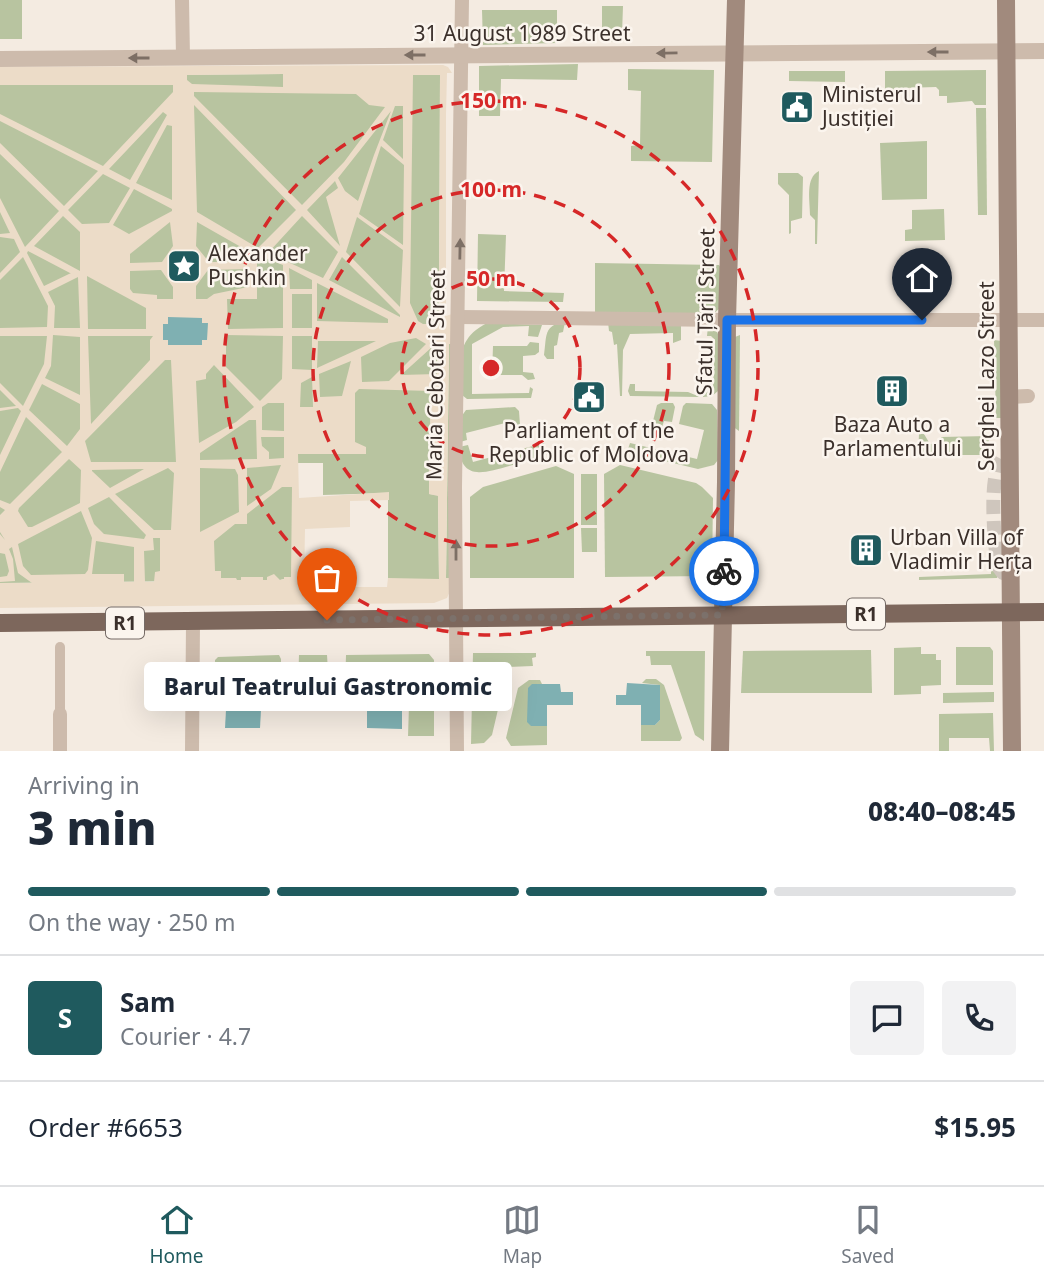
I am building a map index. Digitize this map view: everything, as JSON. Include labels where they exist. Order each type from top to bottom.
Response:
[{"type":"main road","name":"Sfatul Țării Street","points":[[720,751],[727,320],[736,0]]},
{"type":"main road","name":"Serghei Lazo Street","points":[[1006,0],[1009,320],[1018,396],[1007,426],[1006,453],[1013,482],[1010,612],[1012,751]]},
{"type":"main road","name":"R1","points":[[0,623],[1044,612]]},
{"type":"street","points":[[182,0],[183,57]]},
{"type":"street","name":"Maria Cebotari Street","points":[[457,751],[455,487],[462,0]]},
{"type":"street","name":"31 August 1989 Street","points":[[0,59],[1044,51]]},
{"type":"street","points":[[459,317],[1044,320]]},
{"type":"street","points":[[192,751],[193,622]]},
{"type":"street","points":[[60,647],[60,751]]},
{"type":"green space","points":[[0,0],[22,0],[22,39],[0,39]]},
{"type":"green space","points":[[602,6],[623,6],[622,34],[627,34],[627,41],[602,42]]},
{"type":"green space","points":[[482,10],[557,10],[557,43],[483,45]]},
{"type":"green space","points":[[578,64],[577,80],[501,79],[500,116],[479,116],[479,66]]},
{"type":"green space","points":[[628,69],[714,70],[712,162],[631,161],[631,146],[640,145],[641,91],[628,90]]},
{"type":"green space","points":[[986,70],[986,105],[975,105],[972,101],[947,103],[947,96],[939,96],[936,87],[903,88],[899,91],[899,96],[885,97],[885,71]]},
{"type":"green space","points":[[789,71],[845,71],[845,82],[789,81]]},
{"type":"green space","points":[[440,75],[439,319],[437,374],[431,391],[429,494],[438,495],[439,579],[388,587],[388,493],[323,495],[323,463],[293,463],[292,577],[280,580],[0,583],[0,76]]},
{"type":"green space","points":[[976,108],[986,108],[987,215],[978,215]]},
{"type":"green space","points":[[927,141],[927,199],[882,200],[880,143]]},
{"type":"green space","points":[[819,171],[815,244],[815,220],[810,215],[809,190],[812,179]]},
{"type":"green space","points":[[778,173],[798,173],[803,177],[802,218],[791,221],[789,234],[789,195],[778,184]]},
{"type":"green space","points":[[944,209],[945,240],[905,241],[905,230],[912,229],[912,210]]},
{"type":"green space","points":[[478,234],[506,235],[504,291],[564,293],[563,302],[477,301]]},
{"type":"green space","points":[[595,263],[719,265],[720,308],[712,315],[595,314]]},
{"type":"green space","points":[[565,322],[563,332],[559,333],[557,345],[554,346],[554,359],[547,359],[544,355],[547,332],[553,326]]},
{"type":"green space","points":[[608,322],[681,324],[681,340],[673,343],[673,333],[630,334],[623,350],[622,396],[617,344],[614,345]]},
{"type":"green space","points":[[487,323],[542,325],[538,337],[528,336],[529,326],[503,327],[472,344],[472,394],[529,393],[530,387],[533,389],[531,398],[467,399],[462,395],[461,363],[464,345],[476,330]]},
{"type":"green space","points":[[708,326],[714,326],[720,338],[718,391],[712,396],[703,397],[703,394],[713,389],[715,340],[707,336]]},
{"type":"green space","points":[[740,335],[739,431],[732,426],[735,337]]},
{"type":"green space","points":[[994,340],[1002,341],[1002,418],[996,418]]},
{"type":"green space","points":[[530,342],[539,343],[539,352],[523,356],[523,372],[533,373],[535,379],[528,380],[522,375],[492,375],[493,346],[527,346]]},
{"type":"green space","points":[[453,343],[451,578],[446,578],[449,344]]},
{"type":"green space","points":[[630,384],[635,384],[635,391],[688,392],[700,397],[630,396]]},
{"type":"green space","points":[[673,403],[675,407],[672,422],[664,421],[662,427],[652,425],[657,405]]},
{"type":"green space","points":[[686,403],[712,404],[717,410],[718,460],[714,465],[698,469],[627,452],[630,443],[697,459],[704,430],[679,424]]},
{"type":"green space","points":[[515,407],[519,411],[520,425],[511,428],[509,422],[466,433],[467,440],[460,442],[461,417],[466,410]]},
{"type":"green space","points":[[919,434],[924,434],[930,444],[941,443],[941,437],[989,436],[988,455],[918,455]]},
{"type":"green space","points":[[544,443],[547,454],[484,472],[465,467],[459,447],[468,445],[473,462]]},
{"type":"green space","points":[[620,465],[696,483],[713,498],[712,576],[605,577],[604,474]]},
{"type":"green space","points":[[556,466],[574,474],[574,578],[470,578],[470,497],[483,487]]},
{"type":"green space","points":[[581,474],[597,474],[597,525],[581,525]]},
{"type":"green space","points":[[581,528],[597,528],[597,552],[582,552]]},
{"type":"green space","points":[[991,568],[999,571],[997,578],[919,580],[919,577],[991,574]]},
{"type":"green space","points":[[921,647],[921,654],[936,654],[936,660],[941,660],[941,685],[921,686],[921,694],[894,695],[894,648]]},
{"type":"green space","points":[[956,647],[990,647],[993,651],[993,685],[956,685]]},
{"type":"green space","points":[[871,650],[872,693],[741,693],[743,651]]},
{"type":"green space","points":[[646,651],[705,651],[704,741],[695,735],[671,665],[651,665]]},
{"type":"green space","points":[[473,653],[536,653],[536,657],[532,658],[533,666],[508,667],[492,735],[484,743],[471,744]]},
{"type":"green space","points":[[429,654],[434,660],[434,700],[357,699],[345,687],[346,655]]},
{"type":"green space","points":[[279,655],[281,686],[277,689],[277,698],[215,698],[215,660],[218,657]]},
{"type":"green space","points":[[299,655],[327,655],[329,686],[298,686]]},
{"type":"green space","points":[[646,679],[656,679],[664,685],[682,738],[680,741],[641,741],[641,725],[655,725],[660,720],[660,685],[642,683]]},
{"type":"green space","points":[[529,680],[540,680],[542,684],[532,684],[531,726],[547,726],[547,745],[511,746],[506,738],[518,688]]},
{"type":"green space","points":[[994,692],[994,702],[943,703],[943,693]]},
{"type":"green space","points":[[409,706],[434,707],[434,736],[408,736]]},
{"type":"green space","points":[[993,713],[994,751],[990,751],[989,738],[949,738],[949,751],[939,751],[939,714]]},
{"type":"shaded area","points":[[0,67],[448,67],[452,73],[447,73],[446,316],[452,314],[453,343],[449,344],[446,578],[451,578],[447,598],[434,603],[0,608],[0,583],[32,583],[18,573],[12,547],[9,549],[15,581],[0,582],[0,577],[7,576],[9,571],[5,554],[0,553],[0,534],[5,540],[0,532],[0,515],[5,510],[0,507],[0,500],[10,504],[62,452],[26,417],[0,472],[0,455],[21,411],[18,408],[0,411],[0,408],[16,406],[0,390],[0,383],[23,406],[44,364],[47,336],[0,336],[0,328],[47,327],[48,306],[23,257],[0,280],[0,273],[20,252],[14,239],[0,237],[0,234],[10,233],[0,212],[0,198],[25,247],[59,211],[0,154],[0,143],[64,206],[98,171],[0,121],[0,114],[103,166],[173,92],[173,85],[0,85]],"holes":[[[283,74],[283,87],[192,84],[187,80],[187,75]],[[413,75],[440,75],[439,319],[433,324],[423,324],[418,321],[410,303]],[[194,92],[356,94],[369,105],[385,107],[344,162],[302,205],[194,96]],[[194,105],[296,210],[258,248],[197,212]],[[395,106],[403,106],[403,159],[383,140]],[[391,111],[374,155],[358,201],[345,191],[338,178]],[[163,112],[167,115],[130,180],[109,169]],[[167,125],[172,126],[172,200],[136,183]],[[381,146],[404,165],[403,245],[359,214]],[[103,174],[130,188],[109,223],[82,224],[68,210]],[[335,181],[338,188],[326,197],[340,246],[307,210]],[[134,189],[172,211],[129,234],[113,225]],[[63,216],[80,232],[80,271],[34,246]],[[302,216],[338,252],[323,278],[268,253]],[[357,217],[403,250],[400,307],[346,252]],[[170,222],[173,246],[162,262],[130,263],[130,254]],[[197,222],[248,251],[248,262],[209,262],[196,246]],[[28,251],[70,273],[71,273],[44,286]],[[180,254],[190,254],[197,261],[197,271],[191,278],[186,277],[184,268],[184,278],[180,278],[173,271],[173,261]],[[257,255],[283,265],[283,277],[257,276]],[[342,257],[400,317],[329,280]],[[289,268],[312,280],[312,289],[290,289]],[[248,269],[248,287],[214,294],[207,299],[196,299],[196,286],[208,270]],[[161,270],[173,287],[173,299],[157,299],[157,295],[133,293],[130,289],[130,271]],[[87,276],[146,308],[146,329],[88,329]],[[78,277],[80,328],[54,328],[55,306],[48,292]],[[257,283],[283,284],[283,328],[228,329],[227,299],[257,299]],[[317,283],[388,319],[388,323],[317,321]],[[292,294],[312,294],[312,328],[292,328]],[[168,318],[202,323],[202,345],[168,339],[164,324],[168,324]],[[53,335],[80,337],[80,395],[45,378],[51,366]],[[226,335],[283,336],[282,379],[260,401],[226,367]],[[88,336],[153,336],[150,340],[150,360],[91,424]],[[292,336],[312,336],[312,370],[292,369]],[[416,338],[426,344],[389,381],[362,382],[361,357],[390,343]],[[318,341],[376,341],[317,368]],[[432,347],[438,348],[437,374],[401,375]],[[165,360],[171,360],[176,462],[91,462],[85,441]],[[351,361],[342,396],[320,397],[319,374]],[[214,365],[254,407],[236,422],[199,443],[196,381],[206,379],[206,374]],[[312,377],[313,407],[300,407],[301,383]],[[42,384],[80,404],[80,429],[67,446],[29,410]],[[359,389],[431,391],[429,494],[438,496],[439,579],[388,578],[387,587],[350,587],[349,580],[304,581],[305,529],[350,527],[350,501],[389,500],[389,492],[299,498],[298,454],[366,454],[366,447],[355,442],[355,393]],[[268,403],[284,403],[284,431],[262,430],[262,407]],[[249,420],[256,420],[257,459],[200,460],[200,453]],[[261,437],[284,437],[284,458],[269,459],[269,452],[262,446]],[[69,459],[81,470],[80,503],[28,527],[18,511],[19,508]],[[281,465],[271,489],[247,506],[247,468]],[[168,468],[174,473],[171,530],[154,530],[115,494]],[[200,468],[235,469],[238,475],[239,512],[200,532]],[[144,469],[110,488],[92,470]],[[282,487],[292,487],[291,577],[280,580],[274,574],[267,577],[267,580],[263,580],[263,577],[241,577],[241,580],[237,580],[221,578],[221,571],[215,571],[214,541],[235,524],[247,524],[247,514]],[[109,497],[146,535],[144,539],[104,534],[94,524],[88,508]],[[81,511],[92,538],[88,570],[85,574],[31,575],[23,566],[18,544]],[[153,538],[160,538],[160,571],[155,572],[154,582],[145,582],[144,551],[154,550]],[[96,541],[134,547],[134,582],[124,582],[124,574],[92,574]]]},
{"type":"water","points":[[168,317],[202,318],[202,323],[208,323],[207,340],[202,340],[202,345],[168,345],[168,340],[163,340],[163,324],[168,324]]},
{"type":"water","points":[[627,683],[660,685],[660,720],[655,725],[641,725],[641,705],[616,705],[616,695],[626,695]]},
{"type":"water","points":[[532,684],[560,684],[561,692],[573,692],[573,705],[547,705],[547,726],[531,726],[527,722],[528,688]]},
{"type":"water","points":[[226,710],[261,710],[260,728],[225,728]]},
{"type":"water","points":[[367,710],[402,710],[402,729],[367,728]]},
{"type":"tunnel","points":[[1001,459],[993,496],[995,540],[997,565],[1003,573],[1010,574]]},
{"type":"way so far","points":[[327,620],[722,615],[724,571]]},
{"type":"place","name":"Ministerul Justiției","points":[[797,107]]},
{"type":"place","name":"Alexander Pushkin","points":[[184,266]]},
{"type":"place","name":"Baza Auto a Parlamentului","points":[[892,391]]},
{"type":"place","name":"Parliament of the Republic of Moldova","points":[[589,397]]},
{"type":"place","name":"Urban Villa of Vladimir Herța","points":[[866,550]]},
{"type":"place","name":"Barul Teatrului Gastronomic","points":[[327,620]]},
{"type":"route","points":[[724,571],[727,320],[922,320]]}]
